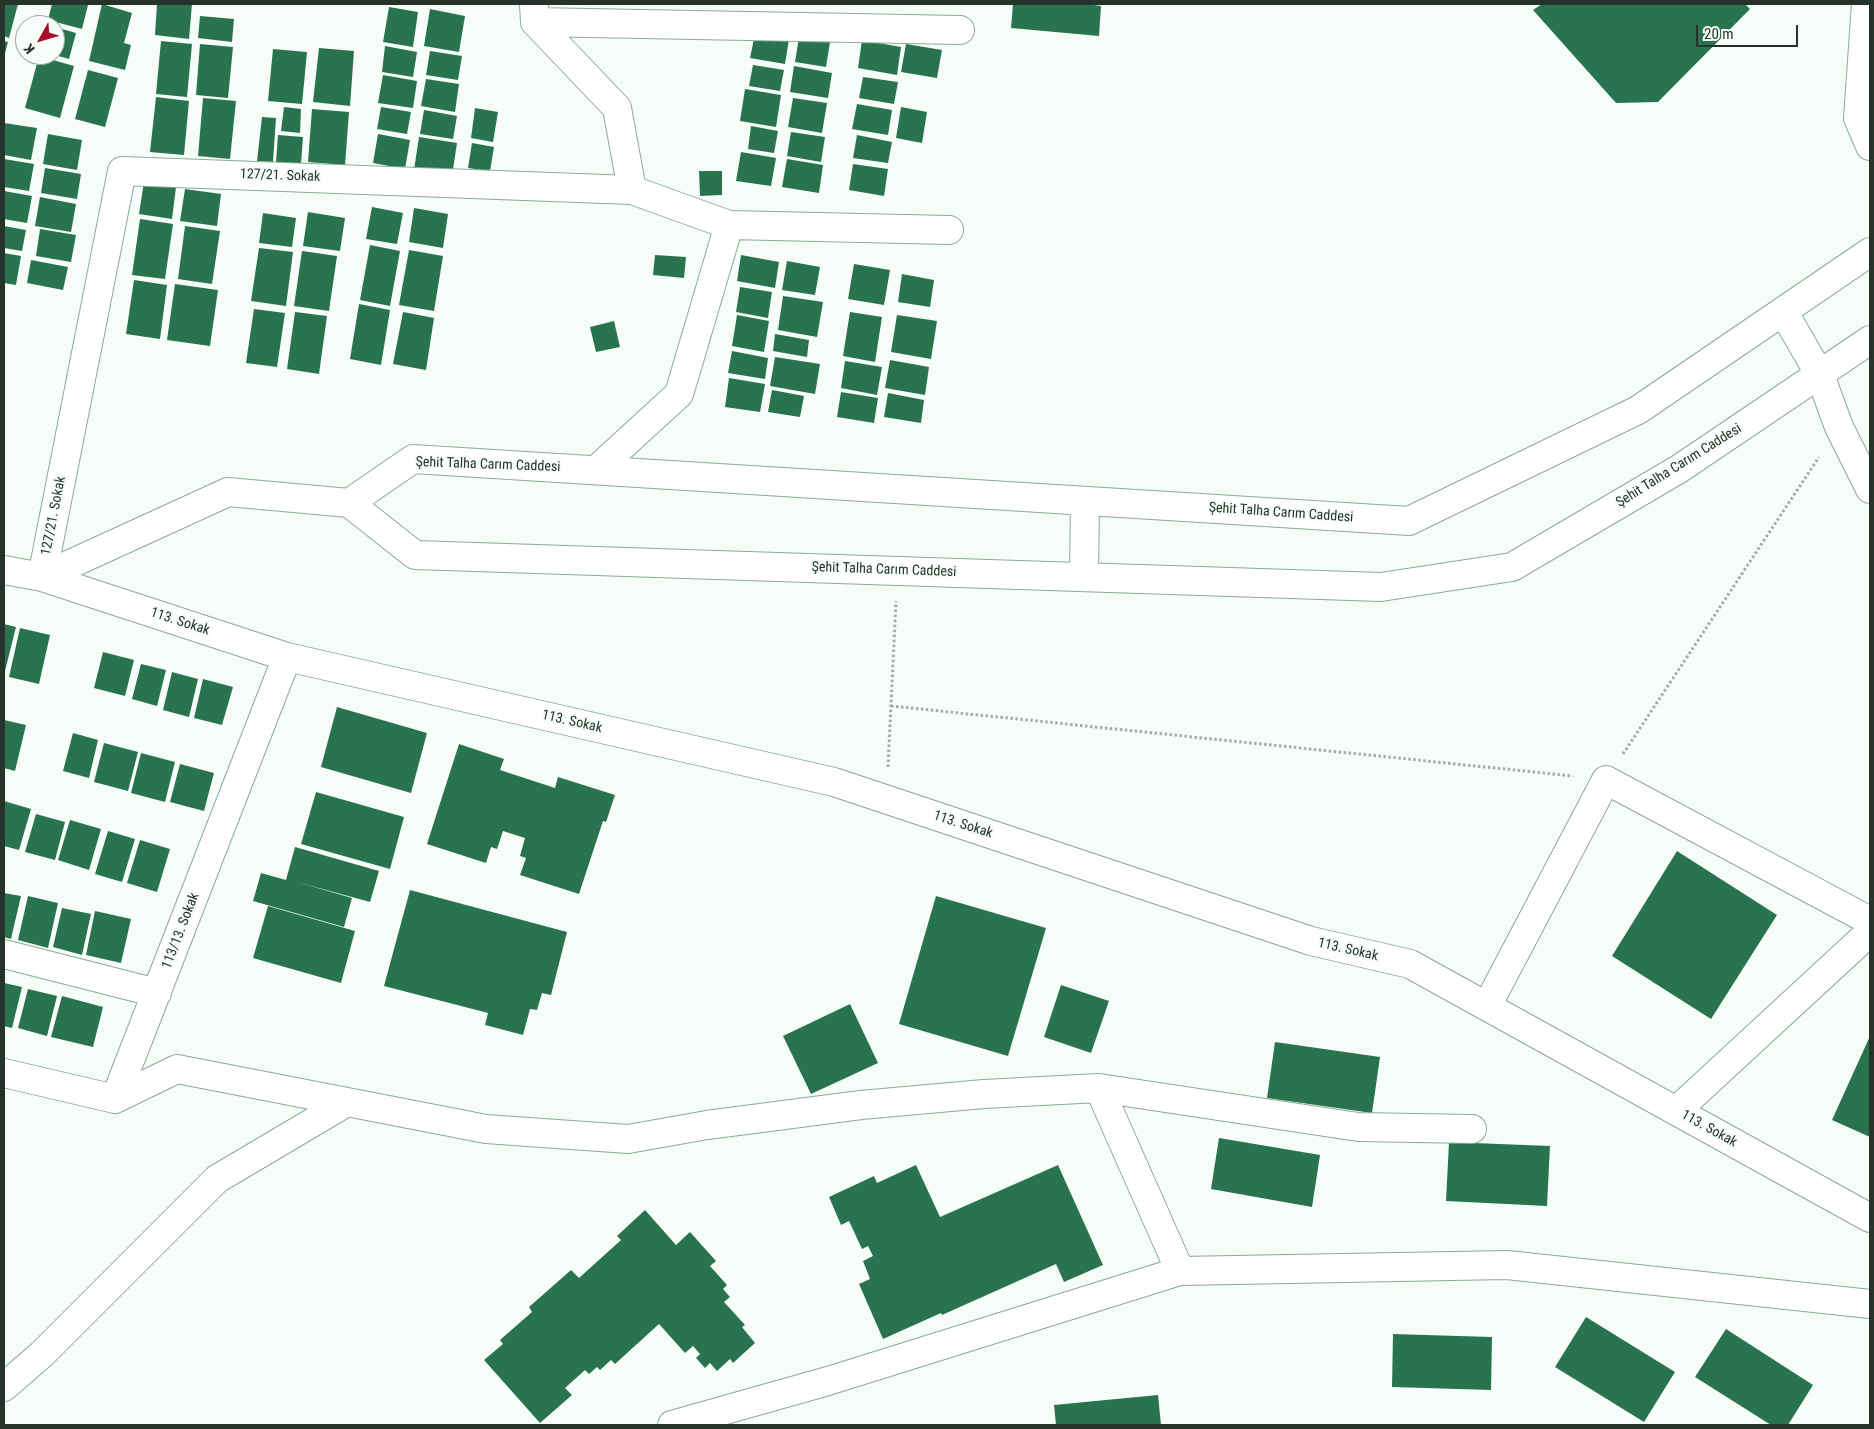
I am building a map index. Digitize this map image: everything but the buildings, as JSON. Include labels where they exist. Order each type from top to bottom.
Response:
[{"type":"street","points":[[1866,4],[1858,118],[1870,146]]},
{"type":"street","points":[[535,13],[960,30]]},
{"type":"street","points":[[535,13],[617,108],[632,190],[729,225],[949,230]]},
{"type":"street","name":"127/21. Sokak","points":[[42,577],[122,171],[632,190]]},
{"type":"street","points":[[596,470],[679,394],[729,225]]},
{"type":"street","name":"Şehit Talha Carım Caddesi","points":[[1870,252],[1638,410],[1409,521],[413,458],[350,503],[416,555],[1381,587],[1512,567],[1679,469],[1870,340]]},
{"type":"street","points":[[1783,311],[1820,375],[1839,427],[1870,490]]},
{"type":"street","points":[[42,577],[228,492],[350,503]]},
{"type":"street","points":[[1084,577],[1085,501]]},
{"type":"street","name":"113. Sokak","points":[[4,570],[42,577],[288,657],[825,780],[1311,941],[1410,964],[1870,1218]]},
{"type":"street","name":"113/13. Sokak","points":[[115,1099],[288,657]]},
{"type":"street","points":[[1487,1006],[1606,780],[1870,921]]},
{"type":"street","points":[[1676,1111],[1870,932]]},
{"type":"street","points":[[4,954],[157,992]]},
{"type":"street","points":[[4,1073],[115,1099],[177,1069],[486,1129],[628,1139],[707,1125],[861,1104],[984,1094],[1099,1088],[1358,1127],[1472,1129]]},
{"type":"street","points":[[1099,1088],[1180,1271]]},
{"type":"street","points":[[4,1387],[42,1354],[217,1179],[347,1102]]},
{"type":"street","points":[[672,1425],[828,1381],[1180,1271],[1507,1265],[1870,1304]]},
{"type":"path","points":[[892,706],[1606,780],[1839,427]]},
{"type":"path","points":[[887,800],[898,571]]}]
